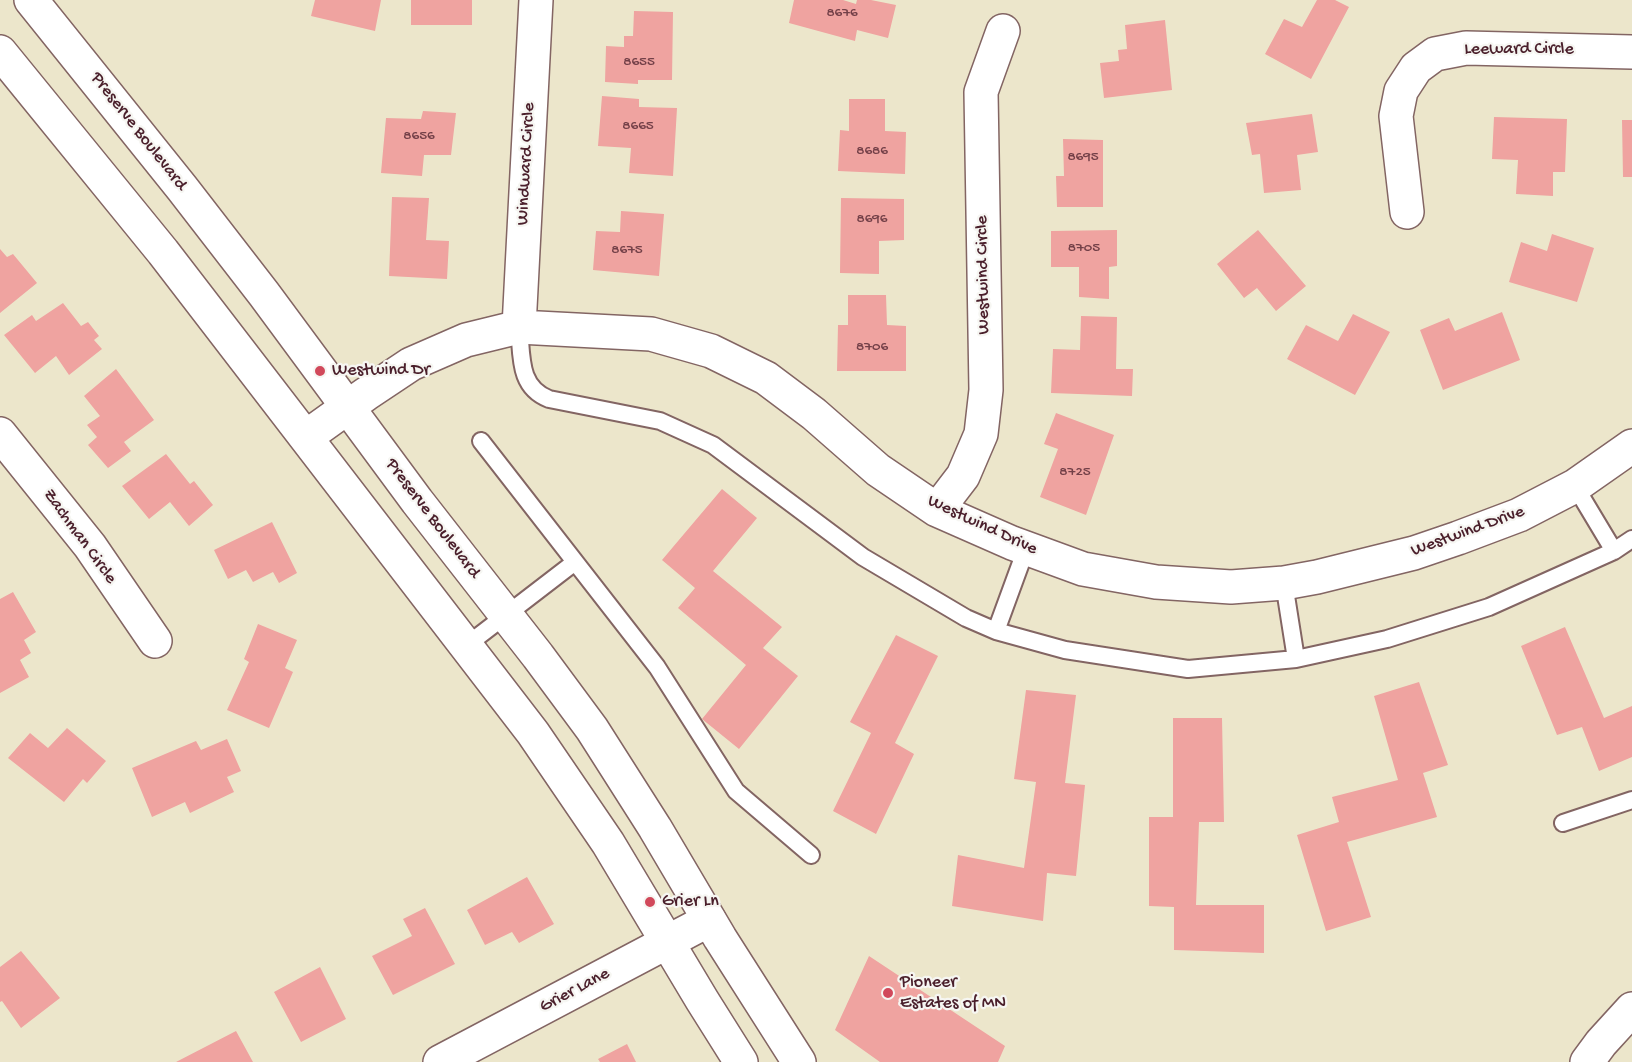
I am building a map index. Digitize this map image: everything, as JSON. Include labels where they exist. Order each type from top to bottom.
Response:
[{"type":"street","name":"Preserve Boulevard","points":[[31,0],[141,135],[592,729],[799,1062]]},
{"type":"street","name":"Windward Circle","points":[[519,327],[536,0]]},
{"type":"street","name":"Westwind Circle","points":[[937,510],[963,476],[981,434],[986,390],[981,92],[1003,31]]},
{"type":"street","name":"Leeward Circle","points":[[1407,212],[1396,116],[1401,92],[1416,68],[1435,54],[1466,48],[1632,52]]},
{"type":"street","points":[[0,52],[124,203],[466,645],[572,787],[741,1062]]},
{"type":"street","name":"Westwind Drive","points":[[306,437],[411,364],[466,340],[519,327],[651,334],[711,351],[766,378],[814,414],[878,470],[937,510],[1026,549],[1083,569],[1156,582],[1231,587],[1284,583],[1362,566],[1436,546],[1519,515],[1575,486],[1632,446]]},
{"type":"street","name":"Zachman Circle","points":[[0,434],[90,546],[155,641]]},
{"type":"street","name":"Grier Lane","points":[[440,1062],[709,920]]},
{"type":"street","points":[[1587,1062],[1632,1009]]},
{"type":"lane","points":[[519,327],[524,376],[529,387],[538,395],[660,421],[713,445],[863,557],[966,618],[996,631],[1065,650],[1188,669],[1296,659],[1387,639],[1489,607],[1614,551],[1632,539]]},
{"type":"lane","points":[[481,441],[657,667],[736,791],[811,855]]},
{"type":"lane","points":[[1575,486],[1614,551]]},
{"type":"lane","points":[[996,631],[1026,549]]},
{"type":"lane","points":[[466,645],[575,562]]},
{"type":"lane","points":[[1284,583],[1296,659]]},
{"type":"lane","points":[[1563,824],[1632,800]]},
{"type":"building","points":[[315,0],[381,0],[375,31],[311,16]]},
{"type":"building","points":[[411,0],[472,0],[472,25],[411,25]]},
{"type":"building","points":[[794,0],[843,0],[856,4],[857,0],[871,0],[896,5],[888,38],[857,30],[855,41],[789,23]]},
{"type":"building","points":[[1317,0],[1335,0],[1349,7],[1311,79],[1265,54],[1284,19],[1302,27]]},
{"type":"building","points":[[634,11],[673,12],[672,80],[638,80],[638,84],[605,82],[606,46],[624,47],[624,36],[633,36]]},
{"type":"building","points":[[1165,20],[1172,90],[1104,98],[1100,63],[1119,61],[1118,50],[1127,49],[1125,25]]},
{"type":"building","points":[[602,96],[639,99],[639,107],[677,108],[673,176],[629,173],[631,148],[598,146]]},
{"type":"building","points":[[849,99],[885,99],[885,131],[906,132],[905,174],[838,171],[840,130],[849,131]]},
{"type":"building","points":[[423,111],[456,113],[451,155],[424,155],[422,176],[381,173],[386,118],[421,119]]},
{"type":"building","points":[[1312,114],[1318,152],[1297,155],[1301,190],[1264,193],[1260,154],[1252,155],[1246,123]]},
{"type":"building","points":[[1494,117],[1567,119],[1565,172],[1553,172],[1553,196],[1516,194],[1518,160],[1492,159]]},
{"type":"building","points":[[1622,120],[1632,120],[1632,177],[1623,177]]},
{"type":"building","points":[[1063,139],[1103,140],[1103,207],[1057,207],[1056,176],[1064,176]]},
{"type":"building","points":[[392,197],[429,198],[426,240],[449,241],[447,279],[389,276]]},
{"type":"building","points":[[841,198],[904,199],[904,240],[879,241],[879,274],[840,273]]},
{"type":"building","points":[[621,211],[664,214],[659,276],[593,270],[596,231],[620,232]]},
{"type":"building","points":[[1117,230],[1117,266],[1109,267],[1109,299],[1079,297],[1079,267],[1051,267],[1051,231]]},
{"type":"building","points":[[1258,230],[1306,286],[1276,311],[1257,288],[1244,298],[1217,264]]},
{"type":"building","points":[[1552,234],[1594,248],[1577,302],[1509,282],[1521,242],[1547,251]]},
{"type":"building","points":[[0,249],[7,257],[13,254],[37,283],[0,313]]},
{"type":"building","points":[[848,295],[886,295],[887,325],[906,326],[906,371],[837,371],[838,325],[848,325]]},
{"type":"building","points":[[63,303],[81,326],[88,322],[99,336],[94,340],[102,349],[69,375],[56,356],[35,373],[4,335],[32,315],[36,321]]},
{"type":"building","points":[[1502,312],[1520,360],[1443,390],[1420,330],[1449,318],[1455,331]]},
{"type":"building","points":[[1353,314],[1390,332],[1355,395],[1287,359],[1306,325],[1338,341]]},
{"type":"building","points":[[1081,316],[1117,317],[1116,369],[1133,369],[1132,396],[1051,393],[1053,349],[1080,350]]},
{"type":"building","points":[[116,369],[154,420],[124,442],[131,451],[108,468],[88,445],[97,437],[87,425],[100,416],[84,396]]},
{"type":"building","points":[[1056,413],[1114,435],[1086,515],[1040,497],[1058,449],[1044,444]]},
{"type":"building","points":[[166,454],[190,484],[194,481],[213,505],[189,526],[170,502],[149,519],[122,486]]},
{"type":"building","points":[[722,489],[757,518],[713,571],[782,627],[763,648],[798,676],[739,749],[702,719],[746,665],[678,608],[695,588],[662,560]]},
{"type":"building","points":[[272,522],[297,573],[279,583],[273,572],[253,582],[246,570],[228,579],[214,550]]},
{"type":"building","points":[[13,592],[36,632],[24,640],[31,653],[20,660],[29,677],[0,693],[0,599]]},
{"type":"building","points":[[258,624],[297,640],[285,668],[293,672],[269,728],[227,710],[249,662],[244,659]]},
{"type":"building","points":[[1565,627],[1604,718],[1632,706],[1632,757],[1599,771],[1582,727],[1557,735],[1521,646]]},
{"type":"building","points":[[896,635],[938,656],[895,743],[914,754],[876,834],[833,811],[871,733],[850,722]]},
{"type":"building","points":[[1419,682],[1448,765],[1423,773],[1437,817],[1347,842],[1371,917],[1326,931],[1297,835],[1339,822],[1332,797],[1398,780],[1374,696]]},
{"type":"building","points":[[1026,690],[1076,695],[1065,783],[1085,785],[1076,876],[1047,873],[1043,921],[952,906],[958,855],[1024,868],[1036,782],[1014,779]]},
{"type":"building","points":[[1173,718],[1222,718],[1224,822],[1199,822],[1196,905],[1264,905],[1264,953],[1174,950],[1174,907],[1149,906],[1149,817],[1173,817]]},
{"type":"building","points":[[67,728],[106,761],[87,783],[83,779],[64,802],[8,758],[30,733],[48,748]]},
{"type":"building","points":[[227,739],[241,771],[227,777],[234,792],[190,813],[185,802],[152,817],[132,768],[196,741],[201,750]]},
{"type":"building","points":[[527,877],[554,924],[519,943],[512,932],[485,945],[467,910]]},
{"type":"building","points":[[425,908],[455,964],[393,995],[372,956],[412,936],[403,919]]},
{"type":"building","points":[[21,951],[60,998],[21,1028],[2,1001],[0,1002],[0,967]]},
{"type":"building","name":"Pioneer Estates of MN","points":[[869,956],[1005,1046],[998,1062],[880,1062],[835,1030]]},
{"type":"building","points":[[320,967],[346,1019],[301,1042],[274,992]]},
{"type":"building","points":[[236,1031],[253,1062],[176,1062]]},
{"type":"building","points":[[627,1044],[636,1062],[600,1062],[598,1059]]},
{"type":"place","name":"Westwind Dr","points":[[320,371]]},
{"type":"place","name":"Grier Ln","points":[[650,902]]},
{"type":"place","name":"Pioneer Estates of MN","points":[[888,993]]}]
